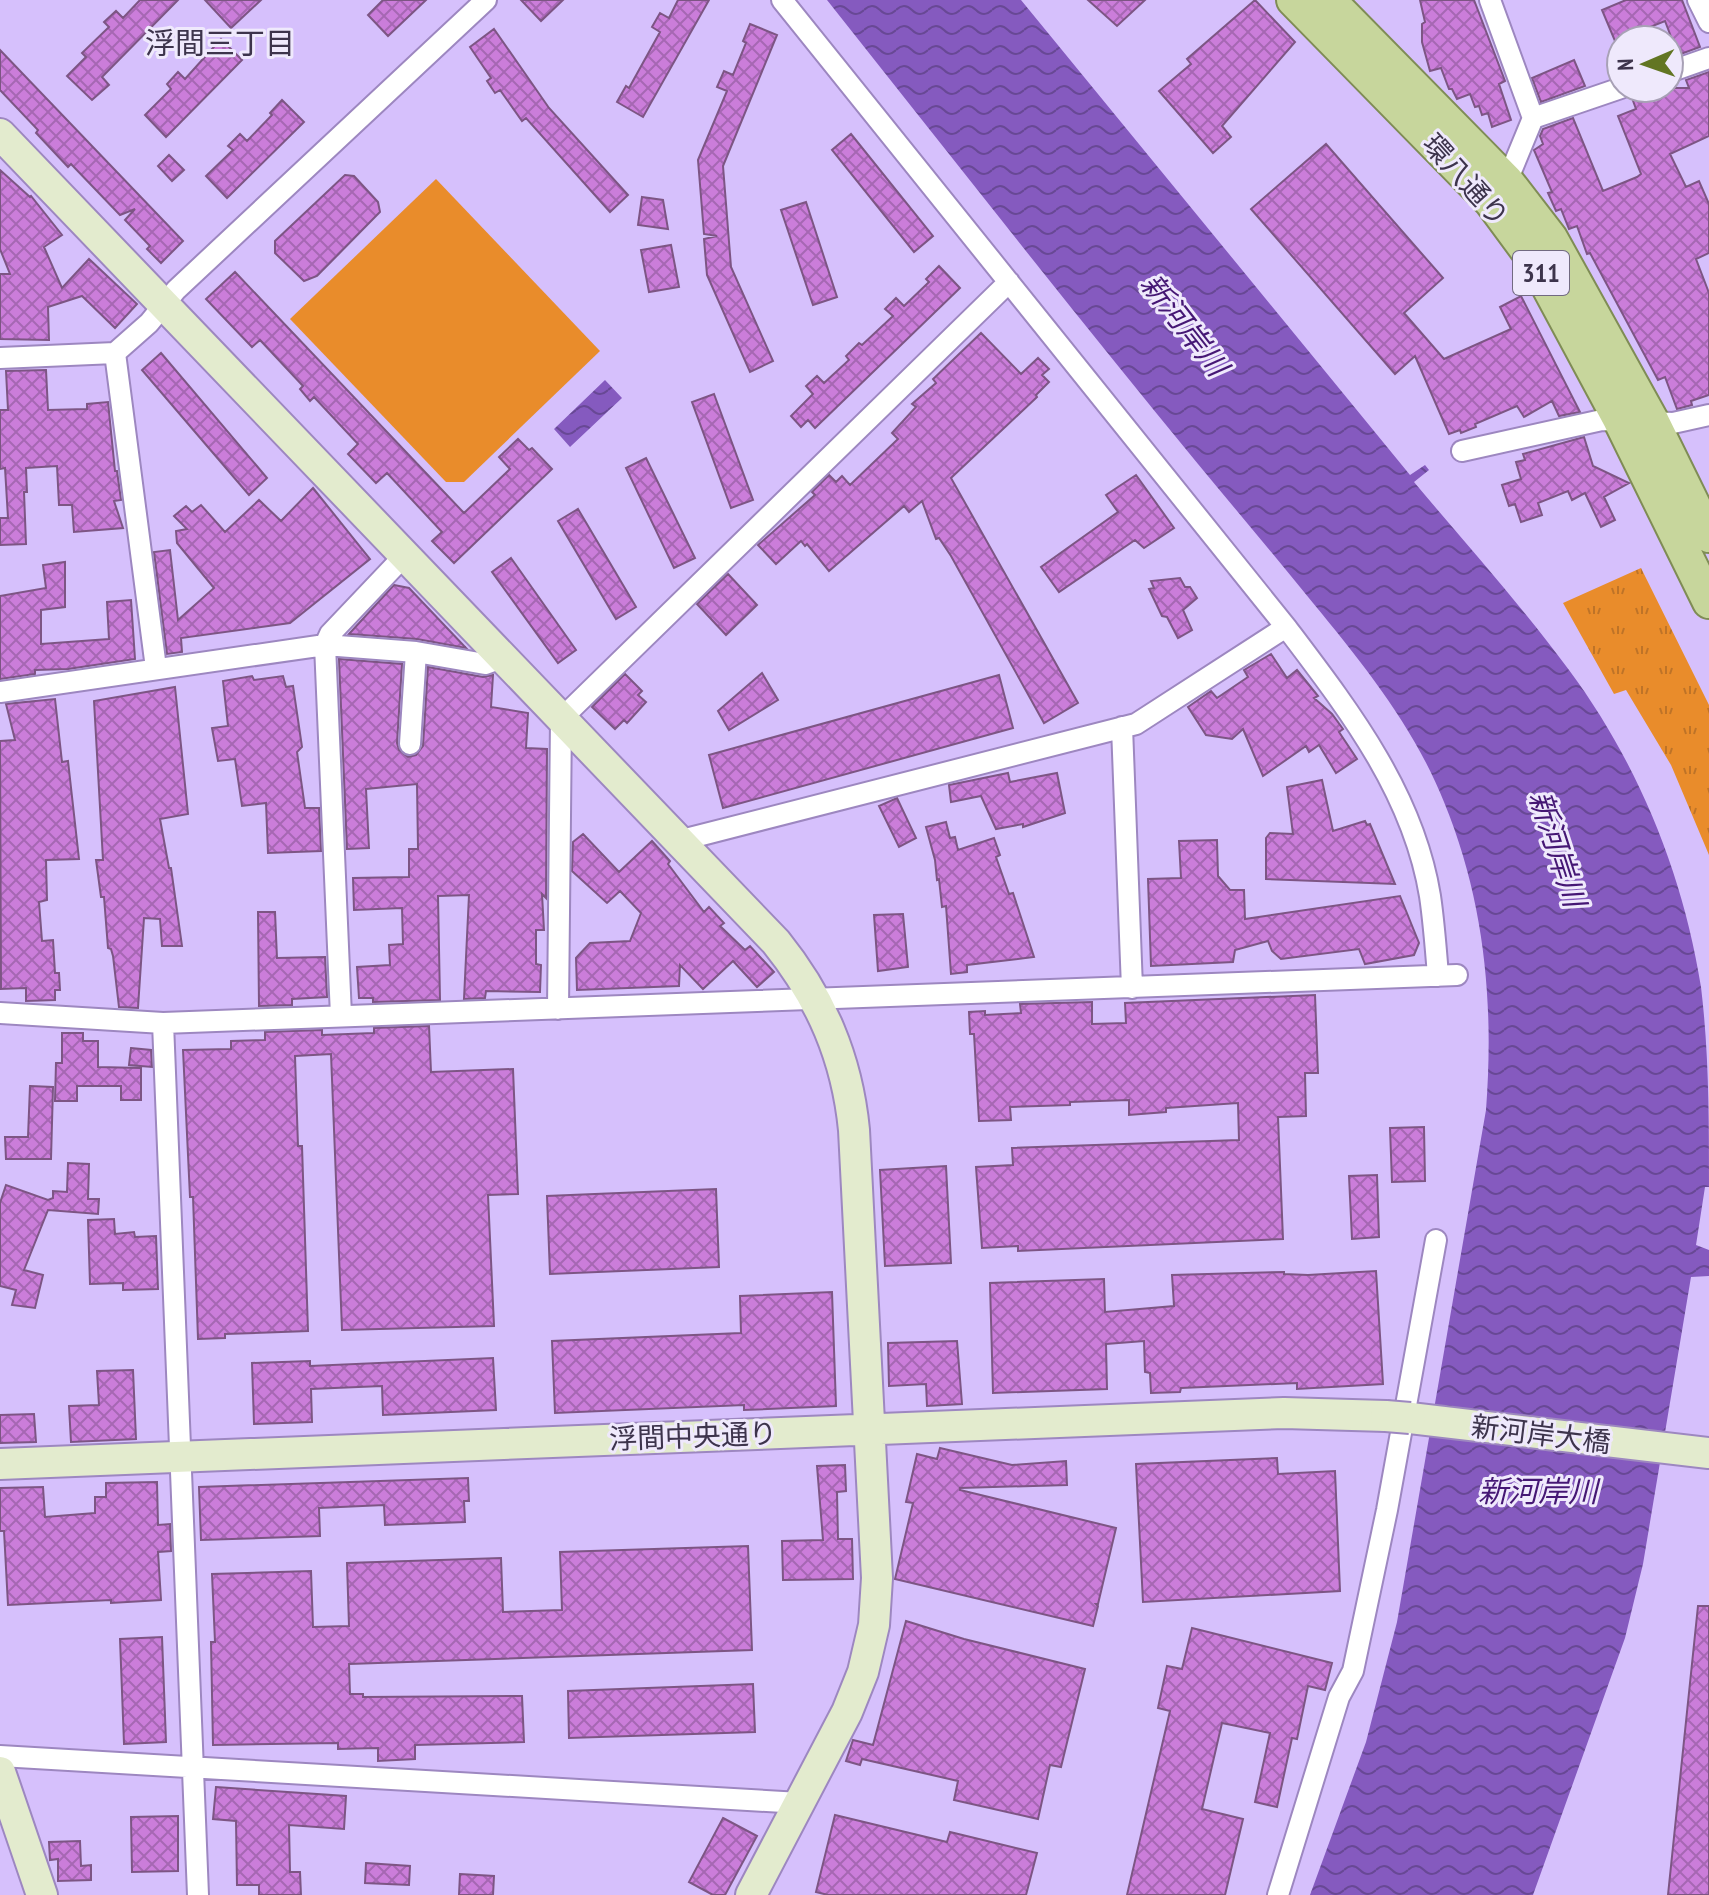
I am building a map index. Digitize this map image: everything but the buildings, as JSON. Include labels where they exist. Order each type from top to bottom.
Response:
[{"type":"main road","name":"環八通り","points":[[1293,0],[1491,202],[1533,259],[1619,419],[1709,602]]},
{"type":"main road","name":"環八通り","points":[[1329,0],[1507,181],[1551,238],[1653,422],[1709,536]]},
{"type":"street","points":[[0,358],[115,353],[149,323],[176,290],[486,0]]},
{"type":"street","points":[[0,1013],[163,1023],[1448,976],[1430,894],[1410,828],[1388,776],[1352,714],[1286,627],[782,0]]},
{"type":"street","points":[[1490,0],[1533,118],[1507,181]]},
{"type":"street","points":[[1698,0],[1709,22]]},
{"type":"street","points":[[1685,66],[1709,58]]},
{"type":"street","points":[[1533,118],[1605,93]]},
{"type":"street","points":[[0,134],[776,942],[816,1000],[840,1055],[852,1108],[877,1578],[874,1625],[863,1672],[847,1712],[751,1895]]},
{"type":"street","points":[[558,1009],[561,719],[1009,282]]},
{"type":"street","points":[[115,353],[156,668]]},
{"type":"street","points":[[1462,451],[1602,420],[1673,423],[1709,415]]},
{"type":"street","points":[[341,1016],[325,645],[330,634],[405,555]]},
{"type":"street","points":[[678,841],[1136,724],[1286,627]]},
{"type":"street","points":[[0,692],[325,645],[416,652],[485,664],[504,657]]},
{"type":"street","points":[[410,744],[416,652]]},
{"type":"street","points":[[1122,727],[1132,988]]},
{"type":"street","points":[[163,1023],[198,1895]]},
{"type":"street","points":[[1278,1895],[1339,1697],[1353,1671],[1390,1495],[1436,1240]]},
{"type":"street","name":"浮間中央通り","points":[[0,1464],[1284,1413],[1386,1416]]},
{"type":"street","name":"新河岸大橋","points":[[1386,1416],[1702,1452]]},
{"type":"street","points":[[0,1756],[193,1769],[536,1785],[800,1803]]},
{"type":"street","points":[[0,1772],[42,1895]]},
{"type":"green space","points":[[436,179],[600,351],[464,482],[446,482],[290,319]]},
{"type":"green space","points":[[1641,568],[1709,705],[1709,855],[1671,765],[1626,690],[1614,694],[1563,603]]},
{"type":"water","name":"新河岸川","points":[[827,0],[1021,0],[1410,475],[1425,465],[1429,470],[1414,482],[1532,622],[1594,706],[1636,781],[1670,861],[1693,944],[1704,1012],[1709,1187],[1705,1187],[1696,1245],[1709,1250],[1709,1276],[1691,1277],[1643,1564],[1625,1638],[1533,1895],[1310,1895],[1366,1742],[1397,1622],[1486,1110],[1489,1031],[1483,954],[1469,877],[1444,802],[1403,722],[1351,650],[1104,349]]},
{"type":"water","points":[[605,380],[622,398],[570,447],[554,429]]},
{"type":"district","name":"浮間三丁目","points":[[220,44]]}]
